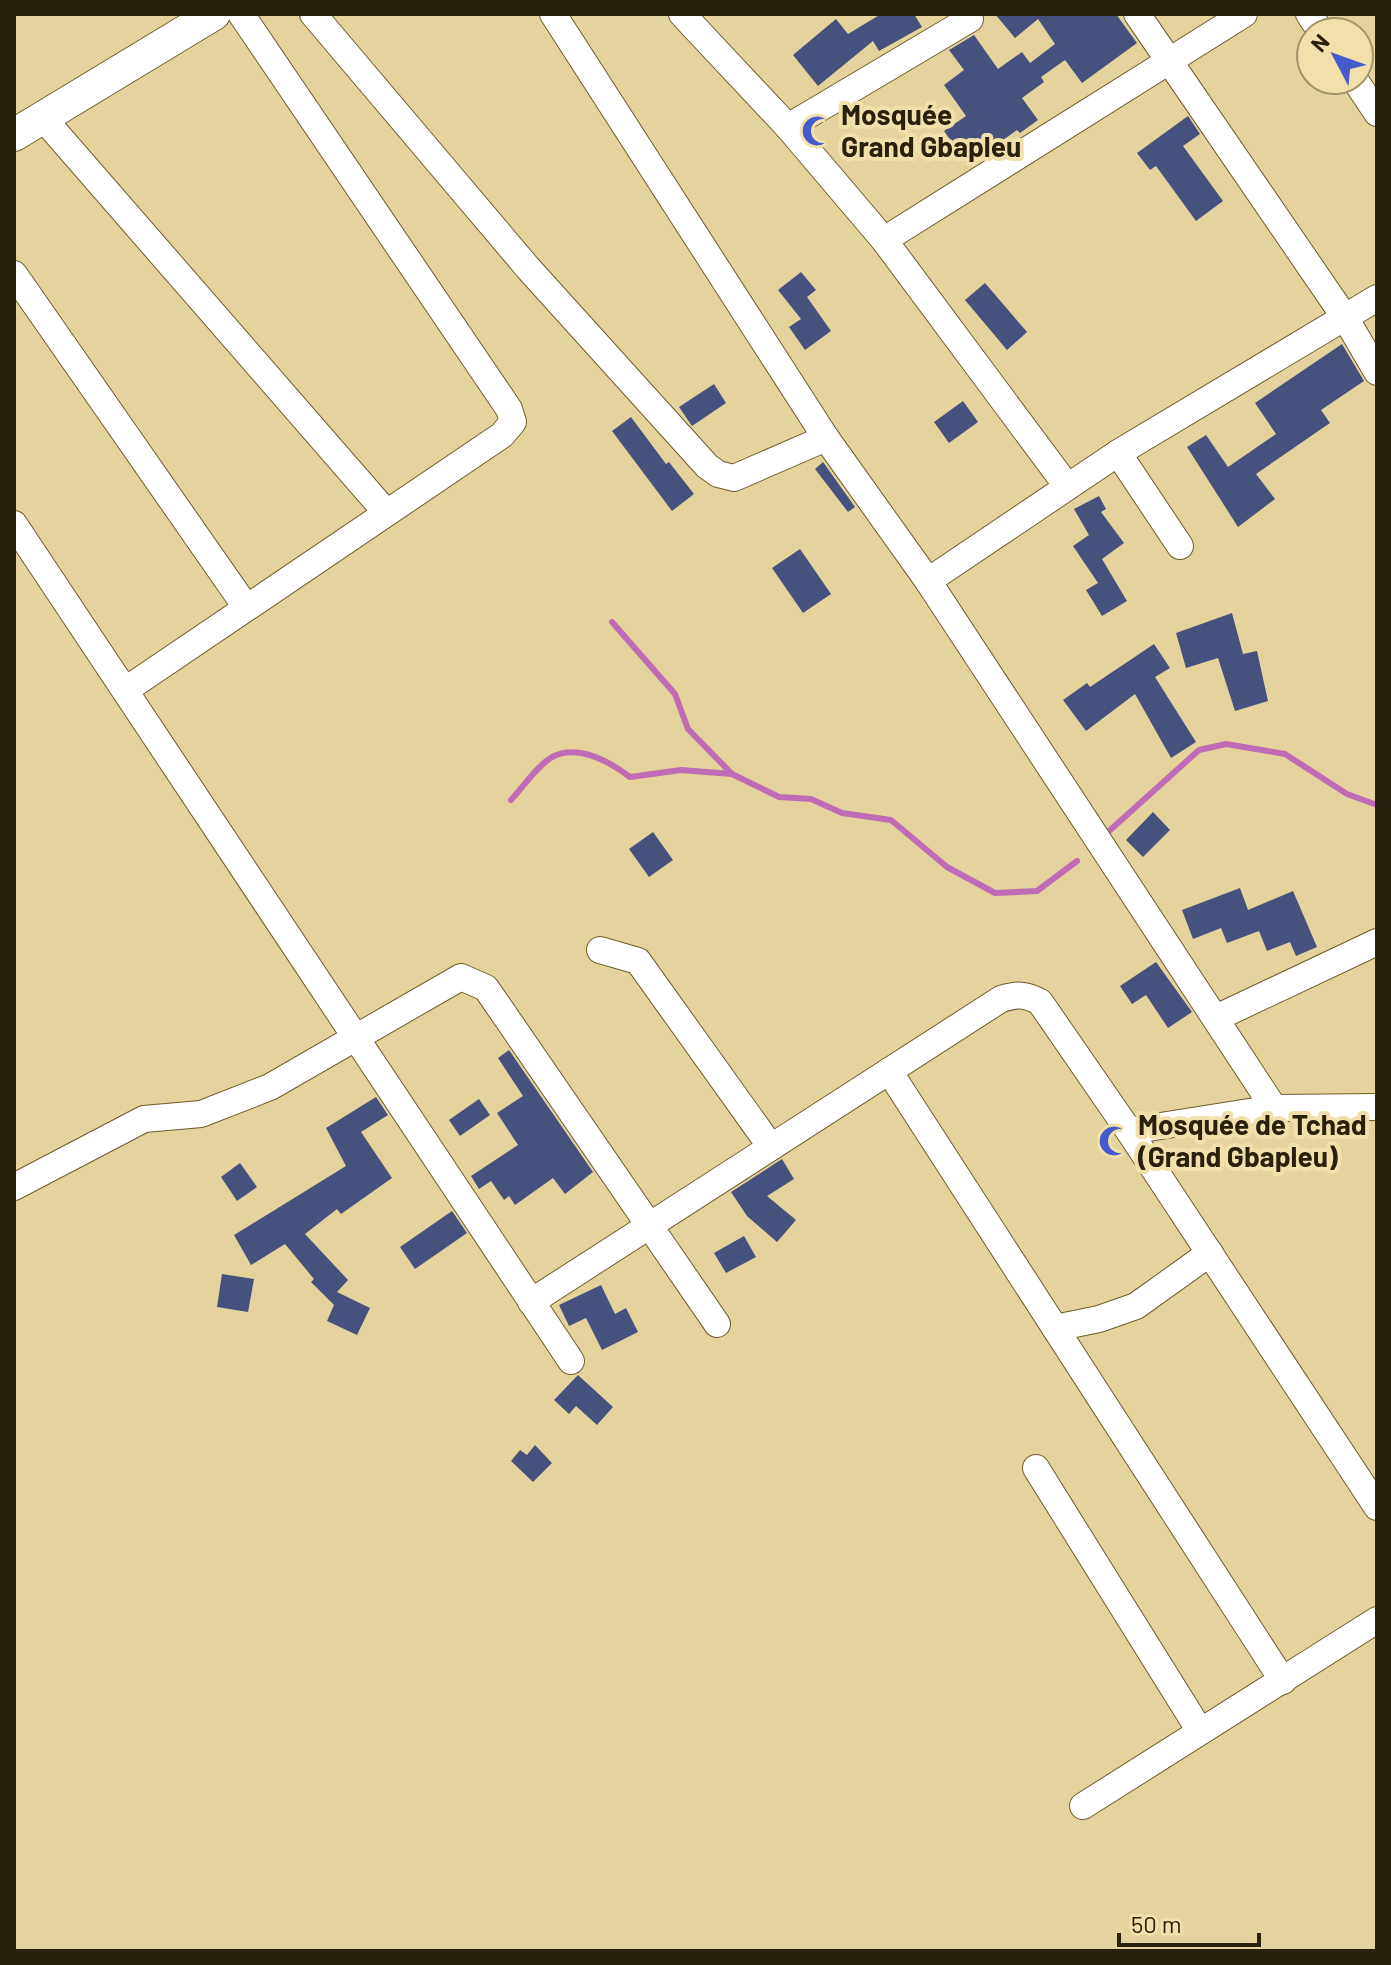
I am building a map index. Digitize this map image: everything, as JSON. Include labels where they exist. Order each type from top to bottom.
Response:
[{"type":"main road","points":[[14,135],[214,14]]},
{"type":"street","points":[[127,689],[385,511],[502,435],[513,422],[509,409],[241,14]]},
{"type":"street","points":[[313,14],[528,268],[707,466],[718,474],[734,478],[826,438]]},
{"type":"street","points":[[553,14],[826,438],[928,581],[1274,1108]]},
{"type":"street","points":[[682,14],[788,127],[884,240],[1067,486]]},
{"type":"street","points":[[1137,14],[1346,319],[1377,372]]},
{"type":"street","points":[[884,240],[1244,14]]},
{"type":"street","points":[[788,127],[971,16]]},
{"type":"street","points":[[1366,96],[1377,113]]},
{"type":"street","points":[[43,118],[385,511]]},
{"type":"street","points":[[14,274],[246,607]]},
{"type":"street","points":[[928,581],[1118,453],[1377,298]]},
{"type":"street","points":[[1118,453],[1180,546]]},
{"type":"street","points":[[14,524],[127,689],[571,1361]]},
{"type":"street","points":[[1216,1018],[1377,942]]},
{"type":"street","points":[[600,950],[638,961],[771,1147]]},
{"type":"street","points":[[14,1187],[144,1119],[201,1114],[270,1087],[461,977],[474,980],[486,988],[717,1324]]},
{"type":"street","points":[[531,1302],[1001,999],[1026,994],[1040,1002],[1129,1131],[1377,1507]]},
{"type":"street","points":[[889,1071],[1283,1681]]},
{"type":"street","points":[[1129,1131],[1274,1108],[1377,1107]]},
{"type":"street","points":[[1055,1328],[1099,1319],[1136,1306],[1210,1253]]},
{"type":"street","points":[[1036,1468],[1200,1731]]},
{"type":"street","points":[[1083,1806],[1377,1620]]},
{"type":"building","points":[[881,14],[914,14],[922,27],[879,51],[873,41],[818,86],[793,55],[836,19],[848,34]]},
{"type":"building","points":[[995,14],[1116,14],[1137,43],[1082,83],[1065,60],[1041,77],[1044,82],[1022,98],[1038,120],[1020,133],[1017,130],[968,165],[944,131],[966,116],[944,85],[964,70],[949,50],[974,35],[998,69],[1022,52],[1030,63],[1055,44],[1038,19],[1015,38]]},
{"type":"building","points":[[1188,116],[1200,134],[1183,146],[1223,201],[1196,221],[1156,166],[1150,170],[1137,153]]},
{"type":"building","points":[[801,272],[816,290],[807,297],[831,331],[805,350],[789,327],[801,319],[778,290]]},
{"type":"building","points":[[985,283],[1027,332],[1007,350],[965,300]]},
{"type":"building","points":[[1342,344],[1364,381],[1321,410],[1330,423],[1256,474],[1275,499],[1238,527],[1187,447],[1206,435],[1228,467],[1276,434],[1255,403]]},
{"type":"building","points":[[714,384],[726,403],[692,426],[679,407]]},
{"type":"building","points":[[963,401],[978,422],[949,443],[934,422]]},
{"type":"building","points":[[631,417],[666,464],[669,462],[694,494],[672,511],[612,431]]},
{"type":"building","points":[[823,462],[855,507],[848,512],[815,469]]},
{"type":"building","points":[[1099,496],[1106,509],[1101,512],[1124,543],[1102,559],[1127,601],[1102,616],[1086,590],[1098,583],[1073,546],[1089,535],[1074,509]]},
{"type":"building","points":[[800,549],[831,594],[803,613],[772,568]]},
{"type":"building","points":[[1232,613],[1243,654],[1257,651],[1268,701],[1235,711],[1218,658],[1186,668],[1176,633]]},
{"type":"building","points":[[1154,644],[1170,668],[1155,677],[1196,742],[1171,758],[1135,694],[1086,731],[1063,700],[1087,683],[1090,687]]},
{"type":"building","points":[[1153,812],[1170,830],[1143,857],[1126,840]]},
{"type":"building","points":[[653,832],[673,860],[649,877],[629,849]]},
{"type":"building","points":[[1240,888],[1248,910],[1293,891],[1317,947],[1296,956],[1290,942],[1267,951],[1259,931],[1227,943],[1221,928],[1193,939],[1182,910]]},
{"type":"building","points":[[1156,962],[1192,1012],[1168,1028],[1146,995],[1132,1004],[1120,986]]},
{"type":"building","points":[[509,1050],[593,1172],[565,1194],[553,1178],[515,1205],[509,1196],[504,1200],[491,1181],[479,1189],[471,1176],[518,1145],[497,1113],[523,1096],[498,1058]]},
{"type":"building","points":[[376,1097],[388,1115],[361,1132],[392,1178],[341,1214],[337,1209],[305,1234],[348,1280],[337,1292],[370,1308],[357,1335],[327,1321],[334,1305],[311,1282],[314,1279],[285,1244],[251,1265],[234,1235],[346,1166],[326,1128]]},
{"type":"building","points":[[479,1099],[490,1115],[460,1136],[449,1120]]},
{"type":"building","points":[[782,1159],[794,1179],[767,1196],[796,1220],[777,1242],[747,1216],[731,1192]]},
{"type":"building","points":[[240,1163],[257,1187],[237,1201],[221,1177]]},
{"type":"building","points":[[452,1211],[467,1233],[415,1269],[400,1247]]},
{"type":"building","points":[[744,1236],[756,1257],[726,1273],[714,1253]]},
{"type":"building","points":[[222,1274],[254,1279],[248,1312],[217,1307]]},
{"type":"building","points":[[601,1285],[615,1314],[626,1308],[638,1332],[602,1350],[586,1318],[569,1326],[559,1305]]},
{"type":"building","points":[[578,1375],[613,1407],[597,1425],[576,1406],[569,1414],[554,1400]]},
{"type":"building","points":[[535,1445],[552,1463],[533,1482],[511,1461],[520,1450],[527,1455]]},
{"type":"waterway","points":[[612,622],[675,694],[688,729],[732,774]]},
{"type":"waterway","points":[[1108,832],[1199,750],[1226,744],[1285,754],[1347,794],[1377,805]]},
{"type":"waterway","points":[[511,800],[552,757],[562,753],[583,753],[604,760],[630,777],[681,770],[732,774],[779,797],[811,799],[842,813],[891,820],[947,867],[995,893],[1037,891],[1077,861]]},
{"type":"place","name":"Mosquée Grand Gbapleu","points":[[817,131]]},
{"type":"place","name":"Mosquée de Tchad (Grand Gbapleu)","points":[[1114,1141]]}]
